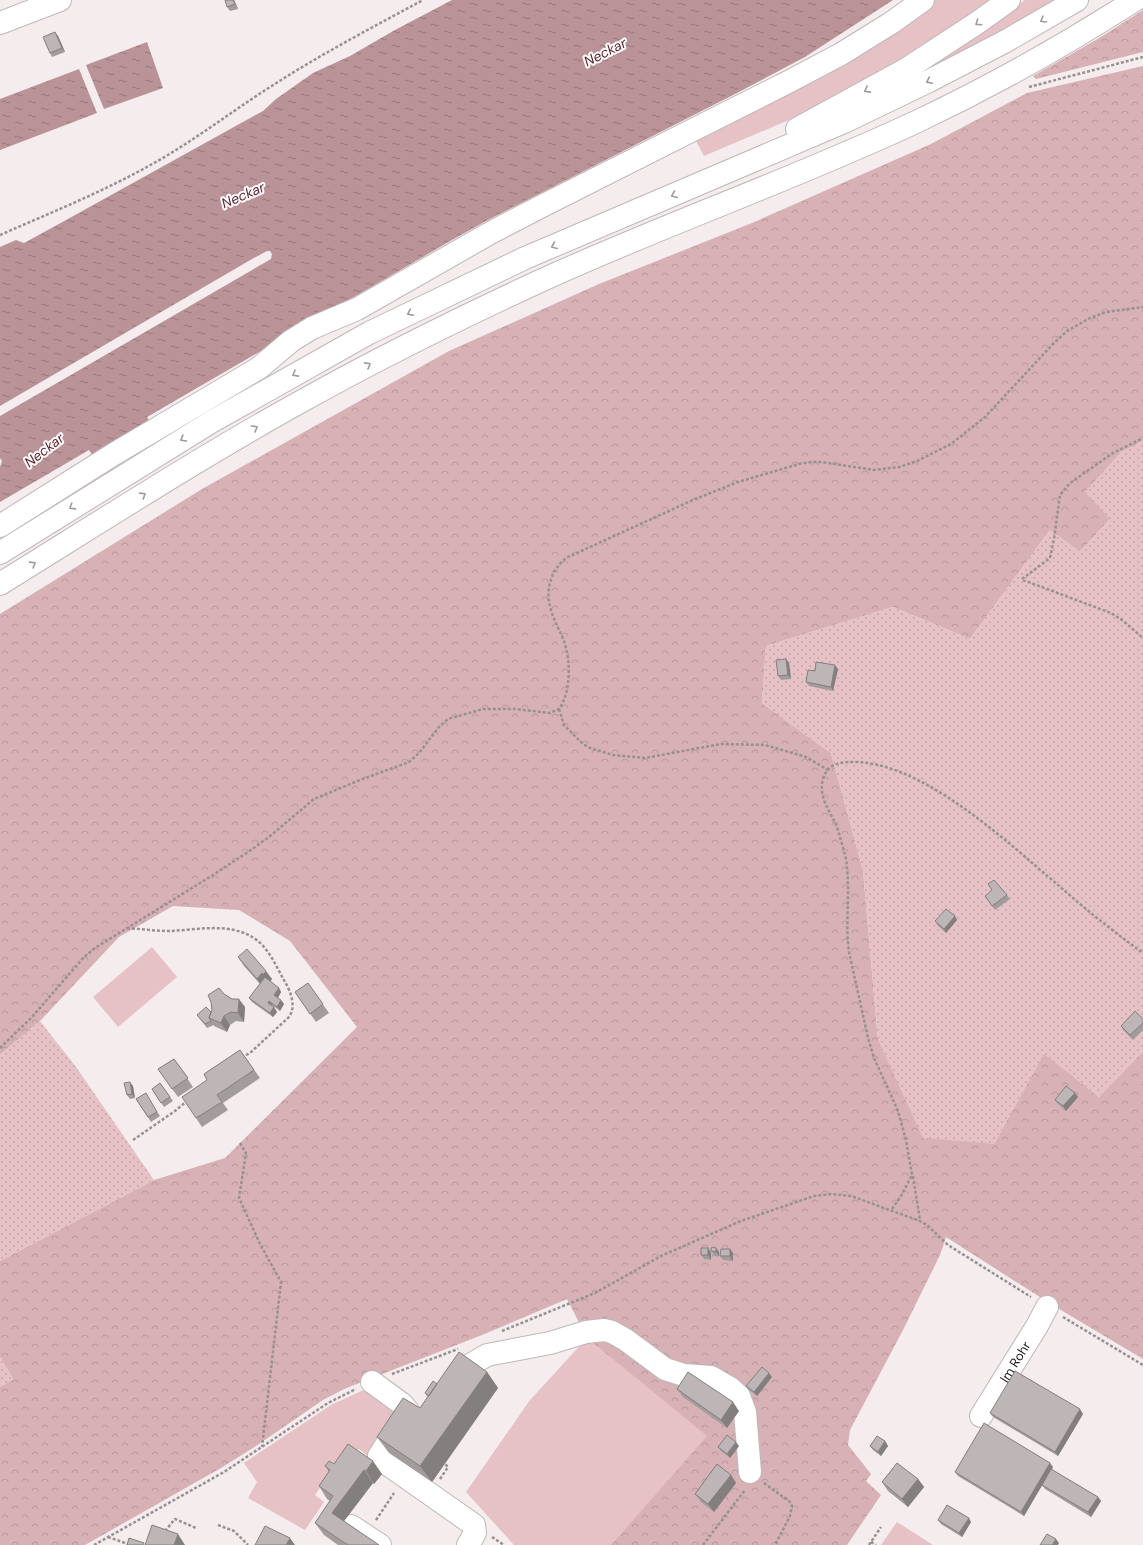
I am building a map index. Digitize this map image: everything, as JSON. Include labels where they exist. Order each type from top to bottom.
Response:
[{"type":"main road","points":[[0,23],[60,0]]},
{"type":"main road","points":[[0,526],[114,454],[259,368],[291,341],[312,328],[357,309],[492,232],[841,54],[891,23],[923,0]]},
{"type":"main road","points":[[710,179],[816,118],[905,70],[977,23],[1009,0]]},
{"type":"main road","points":[[0,553],[211,422],[369,333],[525,258],[844,122],[929,81],[1006,41],[1077,0]]},
{"type":"main road","points":[[0,584],[223,447],[301,401],[380,359],[541,281],[789,178],[916,122],[993,84],[1090,29],[1135,0]]},
{"type":"main road","name":"Im Rohr","points":[[981,1416],[1037,1326],[1047,1307]]},
{"type":"main road","points":[[468,1545],[475,1533],[474,1525],[380,1459],[379,1456],[470,1365],[487,1355],[550,1343],[592,1331],[604,1330],[612,1332],[626,1340],[665,1369],[684,1375],[711,1377],[735,1392],[742,1403],[745,1412],[750,1472]]},
{"type":"main road","points":[[372,1382],[402,1404],[427,1407]]},
{"type":"path","points":[[0,235],[122,180],[154,163],[303,66],[423,0]]},
{"type":"path","points":[[1024,89],[1143,57]]},
{"type":"path","points":[[0,1048],[32,1017],[84,957],[100,944],[213,875],[269,838],[314,799],[409,762],[419,753],[439,727],[448,719],[483,709],[506,708],[550,713],[558,709],[564,699],[567,689],[568,659],[564,641],[550,609],[549,587],[553,573],[566,558],[693,500],[738,482],[791,466],[816,461],[866,470],[904,465],[927,457],[961,437],[985,418],[1053,344],[1067,331],[1090,318],[1106,312],[1143,307]]},
{"type":"path","points":[[1143,438],[1113,453],[1070,483],[1060,495],[1050,558],[1022,580],[1111,614],[1126,623],[1143,638]]},
{"type":"path","points":[[558,709],[564,725],[583,744],[590,748],[612,755],[645,758],[717,745],[765,745],[806,757],[828,770]]},
{"type":"path","points":[[920,1221],[905,1135],[898,1111],[874,1058],[868,1038],[851,960],[848,938],[847,862],[837,827],[825,803],[822,793],[823,780],[828,770],[832,766],[843,762],[871,763],[902,773],[928,786],[965,810],[1004,839],[1059,887],[1143,953]]},
{"type":"path","points":[[126,928],[169,931],[225,928],[244,933],[261,945],[289,989],[293,1003],[292,1012],[288,1018],[251,1052],[238,1060]]},
{"type":"path","points":[[133,1140],[175,1111],[188,1099]]},
{"type":"path","points":[[240,1143],[246,1153],[239,1198],[260,1244],[281,1282],[262,1447]]},
{"type":"path","points":[[912,1175],[892,1209],[920,1221],[948,1245],[1143,1365]]},
{"type":"path","points":[[703,1545],[748,1486],[750,1481],[750,1472]]},
{"type":"path","points":[[750,1472],[790,1502],[792,1506],[790,1516],[775,1545]]},
{"type":"path","points":[[365,1535],[406,1477]]},
{"type":"path","points":[[162,1535],[175,1519],[196,1528]]},
{"type":"path","points":[[218,1525],[234,1531],[248,1545]]},
{"type":"path","points":[[869,1545],[881,1527]]},
{"type":"path","points":[[108,1537],[128,1544],[131,1540]]},
{"type":"path","points":[[871,1542],[876,1545]]},
{"type":"shaded area","points":[[934,0],[992,0],[908,57],[796,117],[704,156],[693,135]]},
{"type":"shaded area","points":[[1025,0],[1057,0],[942,63],[941,59]]},
{"type":"shaded area","points":[[1143,441],[1143,1051],[1099,1097],[1044,1054],[994,1144],[923,1138],[878,1040],[863,870],[831,753],[762,703],[766,646],[893,607],[970,639],[1050,530],[1080,552],[1110,519],[1085,492],[1120,453]]},
{"type":"shaded area","points":[[152,947],[177,977],[118,1027],[93,997]]},
{"type":"shaded area","points":[[40,1021],[76,1067],[154,1180],[0,1261],[0,1055]]},
{"type":"shaded area","points":[[587,1338],[708,1436],[611,1545],[514,1545],[466,1492],[530,1400]]},
{"type":"shaded area","points":[[0,1357],[13,1379],[0,1387]]},
{"type":"shaded area","points":[[370,1387],[397,1410],[370,1458],[359,1449],[338,1461],[315,1495],[324,1502],[305,1530],[248,1498],[257,1482],[244,1463],[331,1405]]},
{"type":"shaded area","points":[[897,1522],[933,1545],[881,1545]]},
{"type":"green space","points":[[1143,10],[1143,52],[1036,79],[1033,76],[1101,37]]},
{"type":"green space","points":[[1143,66],[1143,441],[1120,453],[1110,519],[1080,552],[1050,530],[970,639],[893,607],[766,646],[762,703],[831,753],[863,870],[878,1040],[994,1144],[1044,1053],[1099,1097],[1143,1051],[1143,1359],[1049,1303],[946,1237],[940,1255],[903,1330],[850,1430],[848,1445],[871,1474],[866,1481],[881,1495],[847,1545],[611,1545],[707,1436],[587,1338],[567,1299],[482,1335],[344,1389],[323,1400],[221,1468],[85,1545],[0,1545],[0,1387],[13,1379],[0,1357],[0,1261],[154,1180],[225,1158],[357,1027],[290,941],[239,910],[173,906],[119,937],[40,1021],[0,1055],[0,614],[202,489],[449,351],[599,284],[752,223],[931,144],[1027,93]]},
{"type":"water","name":"Neckar","points":[[452,0],[893,0],[805,57],[486,221],[452,240],[147,417],[150,422],[93,456],[89,450],[0,502],[0,467],[2,461],[0,458],[0,416],[271,259],[272,254],[270,251],[267,251],[252,259],[0,406],[0,247],[16,240],[24,243],[57,225],[263,111],[276,99],[313,73],[350,56]]},
{"type":"water","points":[[147,42],[163,88],[104,109],[86,65]]},
{"type":"water","points":[[79,69],[97,113],[0,150],[0,99]]},
{"type":"building","points":[[225,0],[233,0],[235,4],[227,7]]},
{"type":"building","points":[[55,32],[62,48],[50,53],[43,37]]},
{"type":"building","points":[[786,659],[788,675],[778,676],[776,660]]},
{"type":"building","points":[[816,662],[835,665],[831,687],[806,682],[808,670],[815,671]]},
{"type":"building","points":[[994,880],[1007,895],[992,906],[985,896],[992,890],[988,884]]},
{"type":"building","points":[[946,909],[955,916],[944,929],[935,921]]},
{"type":"building","points":[[247,949],[266,971],[257,979],[238,957]]},
{"type":"building","points":[[265,977],[279,988],[274,995],[281,1000],[277,1007],[269,1001],[268,1003],[274,1007],[270,1013],[249,998]]},
{"type":"building","points":[[308,983],[323,1004],[310,1014],[295,992]]},
{"type":"building","points":[[219,988],[224,994],[232,999],[239,999],[238,1013],[231,1012],[224,1016],[221,1023],[209,1018],[212,1010],[208,995]]},
{"type":"building","points":[[206,1007],[211,1012],[209,1018],[211,1021],[205,1024],[197,1015]]},
{"type":"building","points":[[1135,1011],[1143,1019],[1143,1023],[1130,1035],[1121,1026]]},
{"type":"building","points":[[240,1050],[254,1070],[217,1095],[222,1102],[196,1118],[182,1097],[207,1080],[204,1074]]},
{"type":"building","points":[[174,1059],[188,1078],[172,1089],[158,1069]]},
{"type":"building","points":[[130,1082],[132,1094],[127,1095],[124,1083]]},
{"type":"building","points":[[160,1083],[170,1097],[161,1103],[152,1089]]},
{"type":"building","points":[[1066,1086],[1075,1093],[1063,1106],[1055,1100]]},
{"type":"building","points":[[146,1093],[157,1112],[148,1117],[136,1099]]},
{"type":"building","points":[[701,1248],[708,1248],[708,1255],[701,1255]]},
{"type":"building","points":[[711,1248],[716,1248],[716,1252],[711,1251]]},
{"type":"building","points":[[721,1249],[730,1249],[730,1256],[720,1256]]},
{"type":"building","points":[[459,1352],[487,1372],[420,1466],[377,1437],[403,1398],[420,1408]]},
{"type":"building","points":[[762,1367],[769,1373],[754,1392],[746,1386]]},
{"type":"building","points":[[1015,1371],[1080,1409],[1055,1452],[990,1413]]},
{"type":"building","points":[[688,1372],[733,1402],[721,1420],[677,1389]]},
{"type":"building","points":[[433,1381],[437,1384],[429,1396],[425,1393]]},
{"type":"building","points":[[984,1423],[1050,1463],[1021,1512],[955,1472]]},
{"type":"building","points":[[727,1435],[736,1442],[727,1454],[718,1447]]},
{"type":"building","points":[[877,1436],[885,1441],[878,1452],[870,1446]]},
{"type":"building","points":[[348,1444],[373,1461],[366,1471],[364,1470],[332,1513],[379,1545],[348,1545],[315,1523],[333,1496],[319,1486],[330,1470],[325,1466],[329,1461],[334,1464]]},
{"type":"building","points":[[897,1463],[918,1479],[902,1499],[882,1482]]},
{"type":"building","points":[[717,1464],[731,1475],[708,1504],[695,1494]]},
{"type":"building","points":[[1051,1469],[1098,1497],[1088,1512],[1042,1485]]},
{"type":"building","points":[[947,1505],[969,1518],[959,1533],[938,1520]]},
{"type":"building","points":[[152,1525],[178,1534],[174,1545],[145,1545]]},
{"type":"building","points":[[265,1526],[290,1538],[286,1545],[255,1545]]},
{"type":"building","points":[[1047,1534],[1056,1539],[1052,1545],[1040,1545]]},
{"type":"building","points":[[129,1538],[144,1543],[143,1545],[127,1545]]}]
